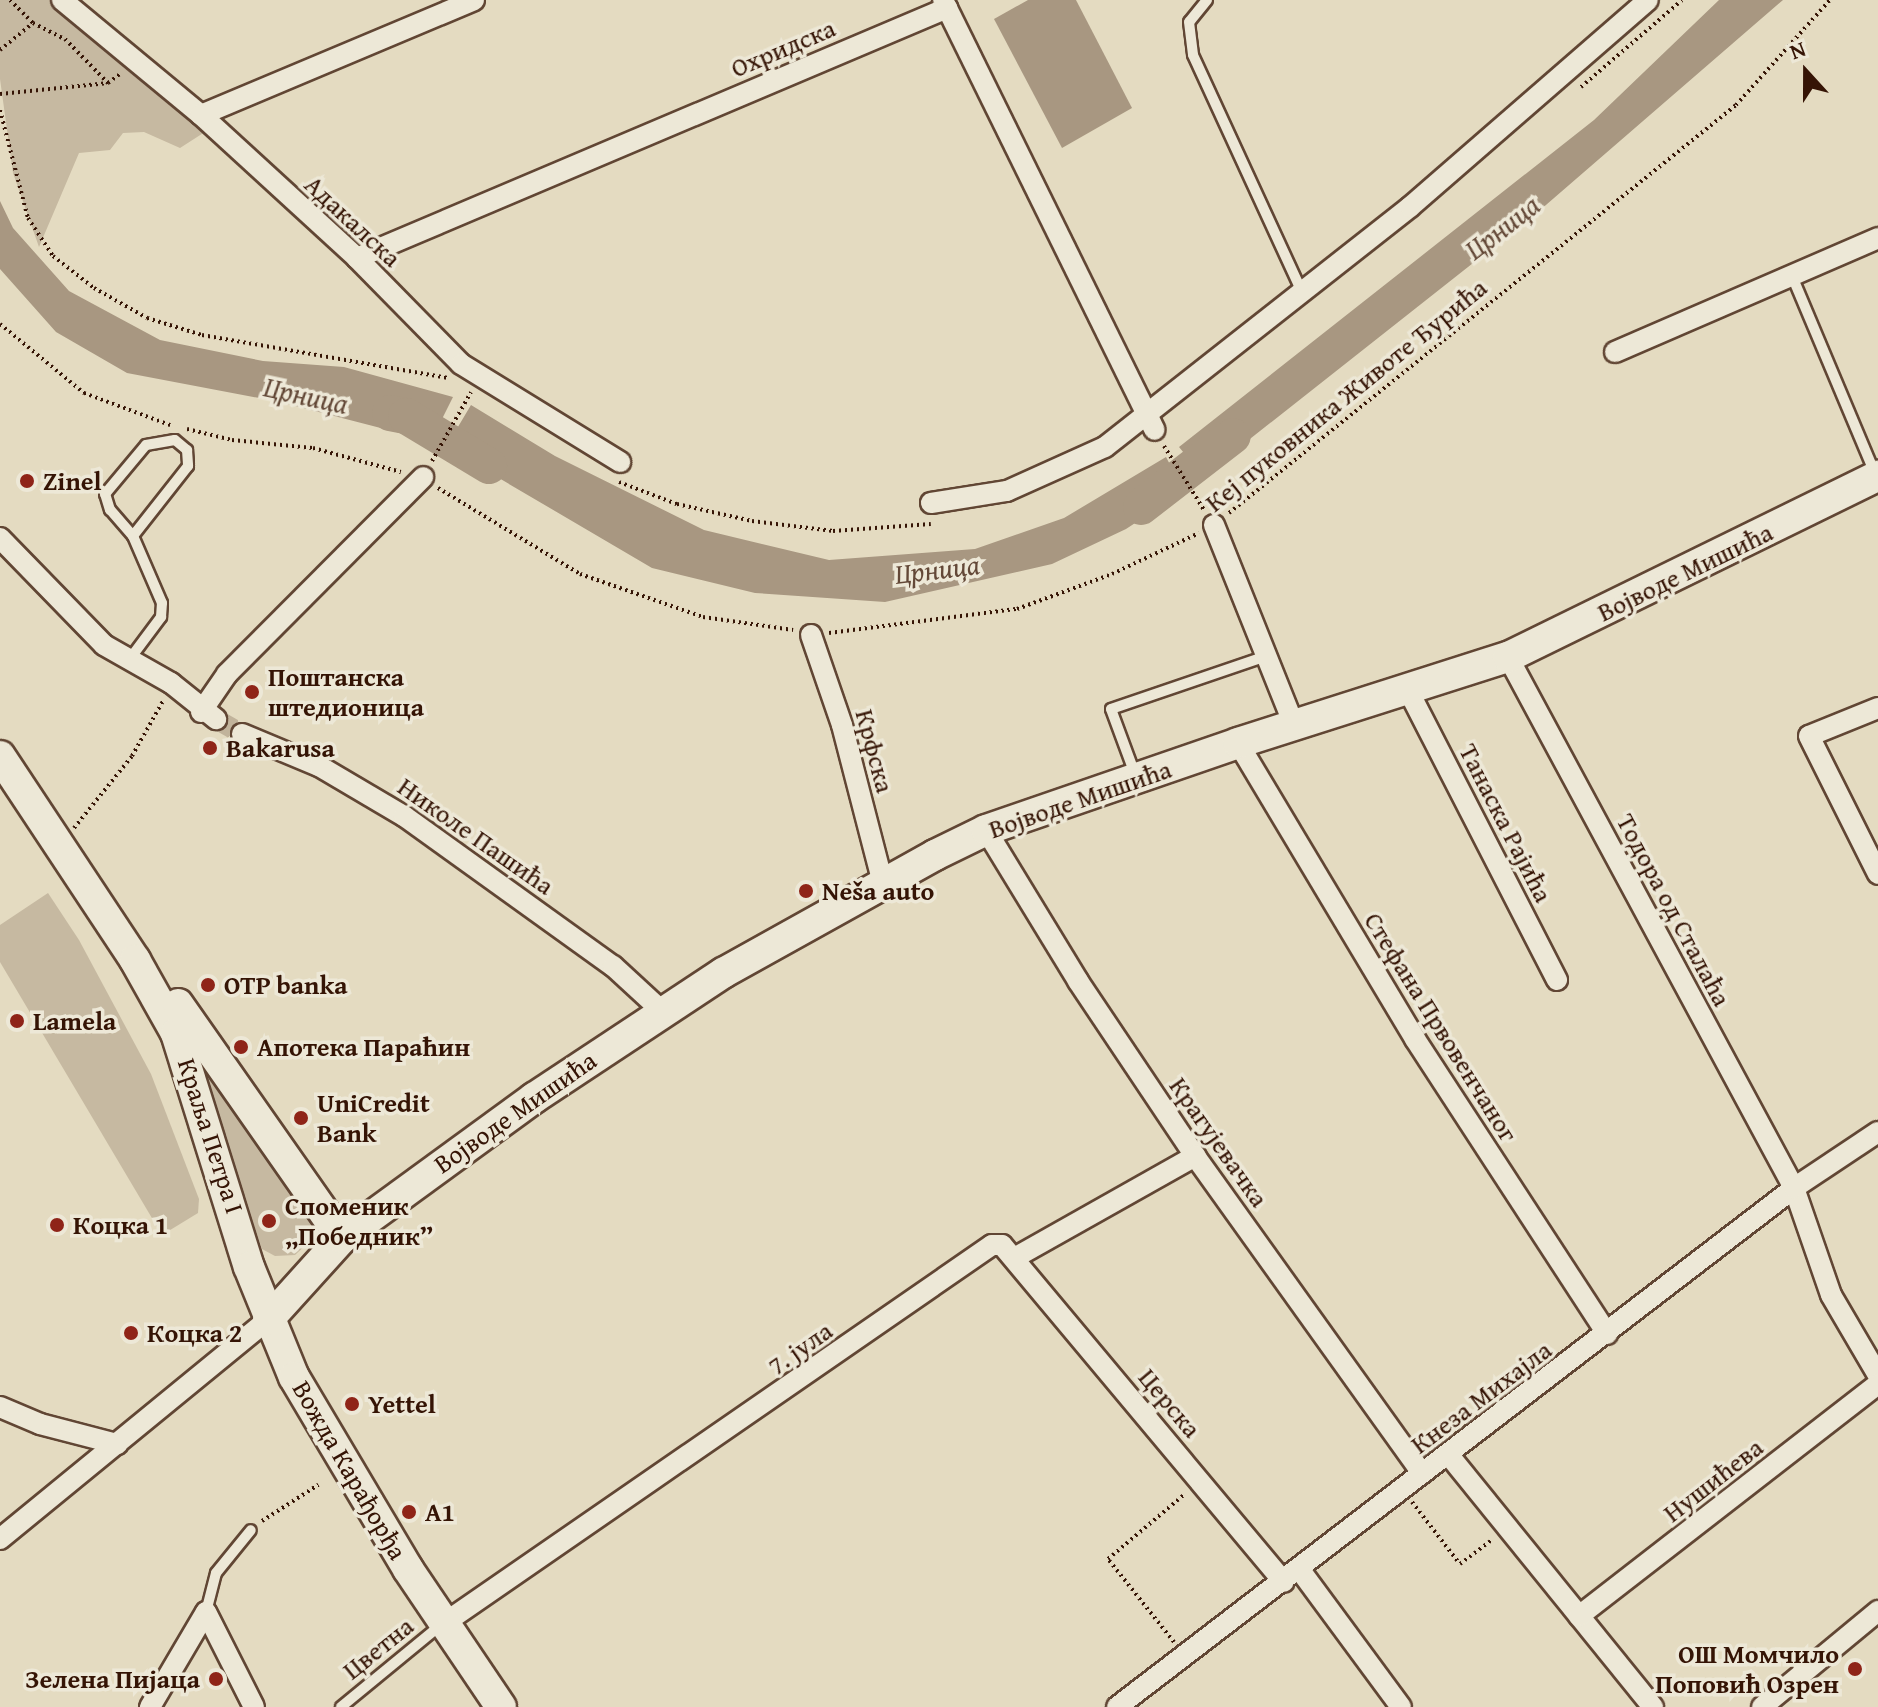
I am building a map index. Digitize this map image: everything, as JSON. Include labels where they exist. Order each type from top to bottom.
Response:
[{"type":"main road","name":"Војводе Мишића","points":[[342,1238],[662,1011],[883,883],[986,830],[1238,743],[1508,657],[1877,477]]},
{"type":"main road","name":"Краља Петра I","points":[[0,756],[135,960],[186,1056],[268,1320]]},
{"type":"main road","name":"Краља Петра I","points":[[135,960],[170,992],[342,1238]]},
{"type":"main road","points":[[239,1225],[272,1269],[295,1287]]},
{"type":"main road","points":[[268,1320],[342,1238]]},
{"type":"main road","name":"Вожда Карађорђа","points":[[268,1320],[294,1377],[443,1624],[501,1707]]},
{"type":"street","name":"Адакалска","points":[[62,0],[201,115],[357,258],[461,364],[618,471]]},
{"type":"street","points":[[201,115],[474,0]]},
{"type":"street","points":[[931,503],[1007,491],[1061,471],[1105,447],[1154,428],[1302,292],[1410,207],[1648,0]]},
{"type":"street","name":"Охридска","points":[[357,258],[945,4],[1154,428]]},
{"type":"street","points":[[1615,352],[1878,238]]},
{"type":"street","points":[[0,538],[91,633],[129,660],[171,683],[209,715],[227,674],[423,477]]},
{"type":"street","points":[[1214,525],[1294,725]]},
{"type":"street","name":"Крфска","points":[[811,635],[842,725],[883,883]]},
{"type":"street","name":"Тодора од Сталаћа","points":[[1508,657],[1794,1188],[1831,1295],[1878,1375]]},
{"type":"street","name":"Танаска Рајића","points":[[1408,690],[1557,980]]},
{"type":"street","points":[[1878,708],[1809,736],[1878,874]]},
{"type":"street","name":"Николе Пашића","points":[[242,734],[319,766],[404,816],[602,957],[662,1011]]},
{"type":"street","name":"Стефана Првовенчаног","points":[[1238,743],[1415,1039],[1607,1334]]},
{"type":"street","name":"Крагујевачка","points":[[986,830],[1078,981],[1195,1156],[1422,1473]]},
{"type":"street","name":"Кнеза Михајла","points":[[1117,1707],[1292,1576],[1794,1188],[1878,1132]]},
{"type":"street","points":[[1016,1257],[1195,1156]]},
{"type":"street","name":"7. јула","points":[[443,1624],[992,1245],[1002,1245],[1016,1257]]},
{"type":"street","name":"Церска","points":[[1016,1257],[1401,1707]]},
{"type":"street","points":[[0,1539],[268,1320]]},
{"type":"street","name":"Нушићева","points":[[1579,1616],[1878,1384]]},
{"type":"street","points":[[0,1407],[40,1424],[117,1444]]},
{"type":"street","points":[[1448,1454],[1653,1707]]},
{"type":"street","points":[[1762,1707],[1878,1611]]},
{"type":"street","points":[[150,1707],[206,1612]]},
{"type":"street","points":[[206,1612],[254,1707]]},
{"type":"lane","points":[[1207,0],[1189,22],[1193,55],[1302,292]]},
{"type":"lane","points":[[1792,276],[1877,477]]},
{"type":"lane","points":[[129,660],[162,610],[133,536],[110,510],[107,488],[146,445],[175,440],[187,450],[188,466],[133,536]]},
{"type":"lane","points":[[1137,779],[1111,709],[1267,656]]},
{"type":"lane","points":[[206,1612],[216,1573],[251,1530]]},
{"type":"lane","name":"Цветна","points":[[341,1707],[443,1624]]},
{"type":"path","points":[[0,94],[108,83],[65,39],[33,23],[10,0]]},
{"type":"path","points":[[1569,97],[1682,0]]},
{"type":"path","name":"Кеј пуковника Животе Ђурића","points":[[0,324],[56,375],[138,417],[232,440],[313,448],[423,477],[580,574],[703,617],[811,635],[896,629],[1017,609],[1112,574],[1214,525],[1736,105],[1830,0]]},
{"type":"path","points":[[0,50],[33,23]]},
{"type":"path","points":[[0,110],[28,218],[53,256],[94,288],[147,318],[202,335],[456,380]]},
{"type":"path","points":[[423,477],[470,390],[485,399]]},
{"type":"path","points":[[1154,428],[1214,525]]},
{"type":"path","points":[[618,471],[677,504],[833,531],[941,523]]},
{"type":"path","points":[[60,846],[132,756],[171,683]]},
{"type":"path","points":[[251,1530],[318,1485]]},
{"type":"path","points":[[1403,1489],[1460,1564],[1508,1528]]},
{"type":"path","points":[[1185,1657],[1108,1559],[1187,1492]]},
{"type":"shaded area","points":[[0,0],[52,0],[208,130],[180,148],[144,132],[123,133],[110,150],[79,153],[39,247],[13,173],[0,79]]},
{"type":"shaded area","points":[[48,893],[79,940],[151,1074],[199,1199],[198,1213],[162,1235],[0,962],[0,925]]},
{"type":"shaded area","points":[[195,1054],[311,1218],[310,1241],[295,1255],[275,1256],[262,1249]]},
{"type":"water","points":[[1028,0],[1076,0],[1132,108],[1062,148],[994,19]]},
{"type":"water","points":[[1719,0],[1783,0],[1539,211],[1203,476],[1179,447],[1594,120]]},
{"type":"water","points":[[0,201],[13,228],[69,291],[160,340],[263,361],[344,367],[453,397],[431,441],[280,402],[127,373],[56,332],[0,269]]},
{"type":"water","points":[[471,405],[555,456],[704,530],[829,560],[975,549],[1064,518],[1166,457],[1184,491],[1126,529],[1052,564],[885,602],[755,593],[652,568],[446,447]]},
{"type":"waterway","name":"Црница","points":[[390,413],[406,416],[489,466]]},
{"type":"waterway","name":"Црница","points":[[1141,507],[1233,436]]},
{"type":"tunnel","points":[[216,719],[242,734]]},
{"type":"place","name":"Zinel","points":[[27,481]]},
{"type":"place","name":"Поштанска штедионица","points":[[252,692]]},
{"type":"place","name":"Bakarusa","points":[[210,748]]},
{"type":"place","name":"Neša auto","points":[[806,891]]},
{"type":"place","name":"OTP banka","points":[[208,985]]},
{"type":"place","name":"Lamela","points":[[17,1021]]},
{"type":"place","name":"Апотека Параћин","points":[[241,1047]]},
{"type":"place","name":"UniCredit Bank","points":[[301,1118]]},
{"type":"place","name":"Споменик „Победник”","points":[[269,1221]]},
{"type":"place","name":"Коцка 1","points":[[57,1225]]},
{"type":"place","name":"Коцка 2","points":[[131,1333]]},
{"type":"place","name":"Yettel","points":[[352,1404]]},
{"type":"place","name":"A1","points":[[409,1512]]},
{"type":"place","name":"ОШ Момчило Поповић Озрен","points":[[1855,1669]]},
{"type":"place","name":"Зелена Пијаца","points":[[216,1679]]}]
